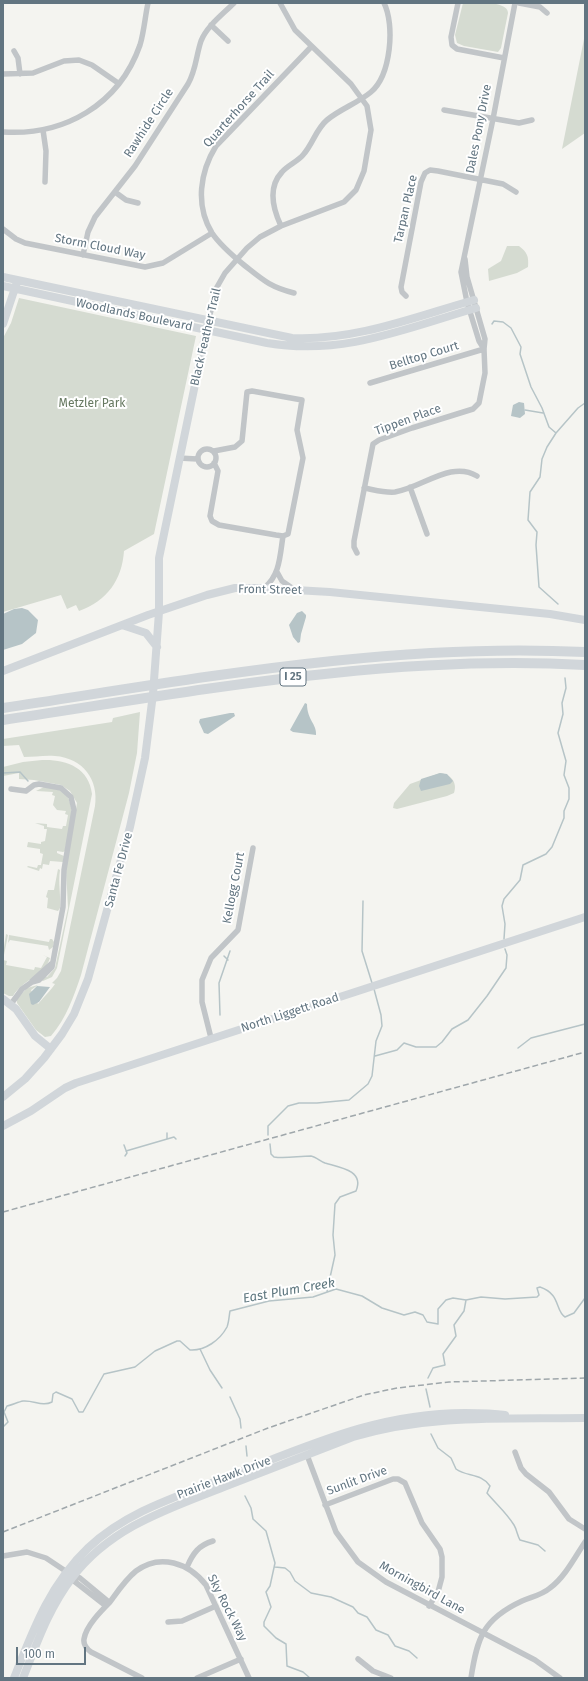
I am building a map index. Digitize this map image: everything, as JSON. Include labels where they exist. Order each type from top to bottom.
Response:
[{"type":"highway","name":"I 25","points":[[3,708],[218,675],[337,660],[456,652],[585,652]]},
{"type":"highway","name":"I 25","points":[[3,720],[282,678],[357,670],[460,663],[585,664]]},
{"type":"street","points":[[3,132],[43,130],[66,124],[94,108],[118,83],[134,59],[140,45],[148,3]]},
{"type":"street","name":"Rawhide Circle","points":[[83,255],[90,225],[135,166],[188,84],[196,66],[201,42],[211,25],[234,3]]},
{"type":"street","name":"Black Feather Trail","points":[[159,612],[159,563],[179,458],[207,326],[217,287],[237,259],[260,237],[281,226],[339,205],[348,199],[360,184],[364,171],[371,130],[370,114],[362,99],[351,84],[311,47],[296,30],[280,3]]},
{"type":"street","points":[[281,226],[272,202],[274,187],[277,179],[282,172],[303,156],[320,128],[328,119],[362,99],[378,85],[384,71],[391,26],[390,16],[384,3]]},
{"type":"street","points":[[458,3],[451,37],[452,45],[457,49],[504,58]]},
{"type":"street","name":"Dales Pony Drive","points":[[472,305],[464,259],[481,180],[515,3]]},
{"type":"street","points":[[519,3],[542,8],[547,13]]},
{"type":"street","points":[[211,25],[228,41]]},
{"type":"street","name":"Quarterhorse Trail","points":[[294,293],[278,289],[268,284],[237,259],[212,233],[203,211],[201,188],[202,176],[210,155],[216,146],[311,47]]},
{"type":"street","points":[[14,51],[18,58],[20,74]]},
{"type":"street","points":[[3,74],[33,73],[64,60],[79,60],[92,65],[118,83]]},
{"type":"street","points":[[444,110],[519,123],[532,120]]},
{"type":"street","points":[[43,130],[46,151],[45,182]]},
{"type":"street","name":"Tarpan Place","points":[[406,296],[402,292],[401,287],[424,174],[428,171],[433,171],[481,180],[507,186],[516,192]]},
{"type":"street","points":[[115,192],[126,200],[138,203]]},
{"type":"street","name":"Storm Cloud Way","points":[[3,229],[16,239],[25,243],[133,266],[152,267],[169,260],[212,233]]},
{"type":"street","name":"Woodlands Boulevard","points":[[3,277],[16,285]]},
{"type":"street","points":[[3,324],[16,285]]},
{"type":"street","name":"Woodlands Boulevard","points":[[3,286],[16,285],[207,326],[280,337],[325,339],[369,331],[472,305]]},
{"type":"street","name":"Tippen Place","points":[[357,553],[354,543],[372,447],[376,442],[477,406],[485,373],[484,349],[479,341],[472,305]]},
{"type":"street","name":"Belltop Court","points":[[370,383],[484,349]]},
{"type":"street","points":[[197,459],[202,450],[208,449],[214,451],[237,446],[242,441],[247,392],[252,391],[302,400],[297,430],[303,452],[302,463],[289,531],[283,536],[277,572],[271,583],[264,588]]},
{"type":"street","points":[[214,451],[216,457],[214,463],[218,471],[210,516],[212,521],[219,525],[283,536]]},
{"type":"street","points":[[179,458],[197,459]]},
{"type":"street","points":[[197,459],[200,464],[206,467],[214,463]]},
{"type":"street","points":[[364,488],[388,492],[410,487],[459,470],[470,472],[477,476]]},
{"type":"street","points":[[410,487],[427,534]]},
{"type":"street","points":[[277,572],[282,580],[295,590]]},
{"type":"street","name":"Front Street","points":[[3,671],[122,624],[222,590],[264,588],[295,590],[550,614],[585,615]]},
{"type":"street","name":"Santa Fe Drive","points":[[3,1097],[29,1075],[51,1049],[74,1014],[88,979],[135,809],[144,765],[156,659],[159,612]]},
{"type":"street","name":"Front Street","points":[[550,614],[585,620]]},
{"type":"street","points":[[122,624],[146,633],[157,646]]},
{"type":"street","points":[[11,789],[26,791],[32,786],[39,784],[58,787],[67,792],[74,802],[74,812],[64,870],[63,907],[49,972],[39,980],[32,982],[22,989],[11,1004]]},
{"type":"street","name":"Kellogg Court","points":[[211,1038],[202,1002],[202,980],[212,958],[238,930],[253,848]]},
{"type":"street","name":"North Liggett Road","points":[[3,1126],[27,1114],[65,1088],[76,1083],[585,917]]},
{"type":"street","points":[[3,999],[11,1004],[35,1036],[51,1049]]},
{"type":"street","name":"Prairie Hawk Drive","points":[[23,1678],[49,1614],[78,1558],[102,1536],[138,1512],[334,1435],[378,1422],[430,1415],[494,1414],[517,1417]]},
{"type":"street","name":"Prairie Hawk Drive","points":[[14,1678],[45,1604],[70,1574],[108,1541],[146,1518],[353,1437],[402,1424],[437,1420],[517,1417],[585,1418]]},
{"type":"street","points":[[515,1452],[521,1468],[526,1474],[549,1492],[570,1519],[585,1529]]},
{"type":"street","name":"Morningbird Lane","points":[[307,1455],[336,1532],[358,1562],[386,1582],[429,1606],[535,1660],[560,1678]]},
{"type":"street","name":"Sunlit Drive","points":[[325,1505],[394,1479],[398,1479],[405,1483],[420,1519],[436,1542],[442,1557],[440,1584],[429,1606]]},
{"type":"street","points":[[187,1567],[195,1551],[201,1546],[213,1541]]},
{"type":"street","points":[[471,1678],[473,1660],[482,1633],[493,1620],[508,1609],[551,1588],[566,1571],[585,1542]]},
{"type":"street","points":[[3,1556],[20,1552],[32,1553],[46,1558],[70,1574],[74,1581],[108,1604]]},
{"type":"street","name":"Sky Rock Way","points":[[142,1678],[85,1647],[83,1640],[89,1628],[130,1577],[142,1567],[158,1562],[166,1562],[187,1567],[200,1577],[206,1585],[249,1678]]},
{"type":"street","points":[[168,1622],[182,1621],[216,1606]]},
{"type":"street","points":[[197,1678],[241,1659]]},
{"type":"street","points":[[358,1659],[373,1671],[391,1678]]},
{"type":"green space","points":[[463,3],[490,3],[503,6],[507,9],[508,13],[501,48],[498,52],[464,46],[457,43],[455,35]]},
{"type":"green space","points":[[585,34],[585,133],[562,149]]},
{"type":"green space","points":[[507,246],[519,246],[524,250],[528,257],[528,267],[517,273],[489,281],[488,269],[501,261]]},
{"type":"green space","name":"Metzler Park","points":[[19,298],[196,336],[154,534],[124,551],[120,571],[111,588],[98,601],[79,611],[76,605],[67,609],[61,595],[3,612],[3,338],[11,323]]},
{"type":"green space","points":[[140,712],[137,753],[129,793],[81,975],[61,1022],[51,1036],[45,1037],[36,1030],[17,1003],[17,999],[27,988],[38,985],[31,990],[38,1004],[54,986],[55,984],[52,983],[61,971],[96,796],[91,779],[87,772],[74,761],[55,756],[24,757],[19,745],[3,746],[3,739],[112,722],[113,718]]},
{"type":"green space","points":[[42,760],[59,761],[74,766],[86,777],[92,794],[57,968],[52,977],[43,981],[45,976],[47,977],[55,968],[68,908],[66,869],[77,803],[70,791],[61,785],[19,779],[19,773],[3,776],[3,767],[23,762]]},
{"type":"green space","points":[[440,773],[447,775],[452,779],[455,785],[454,793],[397,809],[393,808],[394,803],[410,784]]},
{"type":"green space","points":[[44,787],[60,790],[67,796],[70,803],[71,818],[65,851],[57,851],[57,853],[64,856],[63,862],[50,861],[49,865],[43,864],[42,869],[40,868],[39,871],[27,867],[37,868],[38,865],[41,865],[43,854],[40,853],[40,849],[27,847],[28,842],[41,844],[41,842],[45,841],[47,829],[44,829],[44,826],[35,823],[47,824],[47,827],[62,829],[63,826],[66,826],[68,815],[65,814],[66,811],[57,810],[53,805],[55,796],[52,795],[53,792],[36,791]]},
{"type":"green space","points":[[58,869],[60,870],[60,908],[58,911],[47,908],[48,898],[46,897],[48,890],[54,890]]},
{"type":"green space","points":[[6,934],[8,935],[3,960],[3,954]]},
{"type":"green space","points":[[9,935],[49,942],[50,939],[52,939],[54,942],[53,947],[49,950],[48,946],[10,940],[8,943]]},
{"type":"green space","points":[[43,955],[50,958],[43,969],[17,990],[13,996],[3,993],[3,960],[7,961],[6,965],[34,970],[35,967],[41,968],[47,957]]},
{"type":"shaded area","points":[[519,402],[524,403],[525,414],[520,418],[511,416],[513,405]]},
{"type":"shaded area","points":[[22,608],[28,610],[38,620],[36,633],[22,644],[3,650],[3,614],[14,609]]},
{"type":"shaded area","points":[[302,611],[306,617],[300,642],[298,643],[293,637],[289,625],[297,613]]},
{"type":"shaded area","points":[[305,703],[307,704],[307,709],[315,728],[316,735],[293,732],[290,730]]},
{"type":"shaded area","points":[[234,713],[235,716],[208,734],[204,733],[199,722],[200,719]]},
{"type":"shaded area","points":[[440,773],[447,774],[453,781],[450,784],[421,791],[419,786],[421,779]]},
{"type":"shaded area","points":[[37,986],[50,987],[39,1002],[33,1005],[31,1004],[29,994]]},
{"type":"waterway","points":[[492,324],[494,321],[503,322],[511,328],[521,347],[520,354],[531,387],[542,408],[549,427],[556,433],[547,447],[542,459],[540,477],[530,492],[528,520],[537,532],[536,545],[539,587],[558,604]]},
{"type":"waterway","points":[[556,433],[578,408],[585,403]]},
{"type":"waterway","points":[[525,410],[543,413]]},
{"type":"waterway","points":[[504,939],[505,924],[502,906],[504,899],[520,880],[523,865],[546,854],[552,847],[564,818],[564,811],[569,799],[569,788],[564,775],[566,761],[558,733],[563,714],[562,703],[566,688],[565,678]]},
{"type":"waterway","points":[[3,773],[20,772],[28,781]]},
{"type":"waterway","points":[[363,901],[362,951],[372,983]]},
{"type":"waterway","points":[[375,1056],[397,1050],[404,1043],[416,1047],[436,1047],[452,1029],[468,1020],[487,996],[506,968],[507,955],[505,949]]},
{"type":"waterway","points":[[220,1015],[219,983],[230,951]]},
{"type":"waterway","points":[[224,956],[228,960]]},
{"type":"waterway","points":[[268,1135],[268,1126],[288,1106],[299,1103],[349,1100],[368,1084],[372,1076],[376,1041],[382,1026],[381,1015],[374,989]]},
{"type":"waterway","points":[[518,1048],[531,1038],[585,1024]]},
{"type":"waterway","points":[[167,1133],[167,1139]]},
{"type":"waterway","points":[[126,1151],[174,1137],[176,1139]]},
{"type":"waterway","points":[[270,1144],[271,1154],[274,1157],[315,1157],[325,1163],[343,1168],[354,1174],[357,1178],[358,1184],[356,1191],[340,1197],[335,1204],[333,1235],[335,1255],[327,1291]]},
{"type":"waterway","points":[[124,1145],[127,1153],[125,1156]]},
{"type":"waterway","name":"East Plum Creek","points":[[3,1427],[8,1422],[4,1412],[7,1406],[23,1401],[45,1404],[52,1402],[53,1394],[56,1392],[72,1399],[79,1412],[83,1412],[104,1374],[135,1367],[155,1351],[177,1341],[180,1341],[190,1350],[206,1347],[212,1344],[224,1332],[228,1325],[230,1311],[269,1301],[313,1297],[336,1289],[362,1296],[382,1308],[404,1315],[415,1312],[423,1315],[427,1322],[438,1324],[438,1309],[446,1300],[453,1298],[466,1300],[481,1297],[505,1299],[537,1297],[539,1295],[537,1288],[540,1287],[547,1290],[555,1298],[560,1311],[565,1317],[574,1313],[585,1298]]},
{"type":"waterway","points":[[428,1378],[433,1368],[445,1365],[443,1354],[456,1336],[454,1325],[464,1311],[466,1300]]},
{"type":"waterway","points":[[200,1349],[210,1370],[222,1388]]},
{"type":"waterway","points":[[426,1389],[430,1407]]},
{"type":"waterway","points":[[230,1397],[240,1419],[241,1428]]},
{"type":"waterway","points":[[431,1434],[438,1448],[451,1458],[456,1469],[478,1477],[490,1486],[487,1493],[511,1520],[520,1540],[538,1545],[545,1551]]},
{"type":"waterway","points":[[246,1446],[247,1456]]},
{"type":"waterway","points":[[245,1496],[251,1508],[253,1519],[266,1531],[275,1563],[270,1586],[266,1592],[271,1607],[264,1622],[264,1626],[276,1638],[286,1644],[287,1666],[303,1672],[310,1678]]},
{"type":"waterway","points":[[275,1567],[285,1568],[290,1572],[295,1581],[311,1593],[331,1597],[353,1607],[358,1613],[367,1617],[376,1630],[388,1635],[395,1646],[409,1651],[417,1658]]},
{"type":"railway","points":[[3,1212],[585,1052]]},
{"type":"railway","points":[[3,1532],[268,1428],[364,1395],[397,1388],[449,1382],[585,1378]]}]
